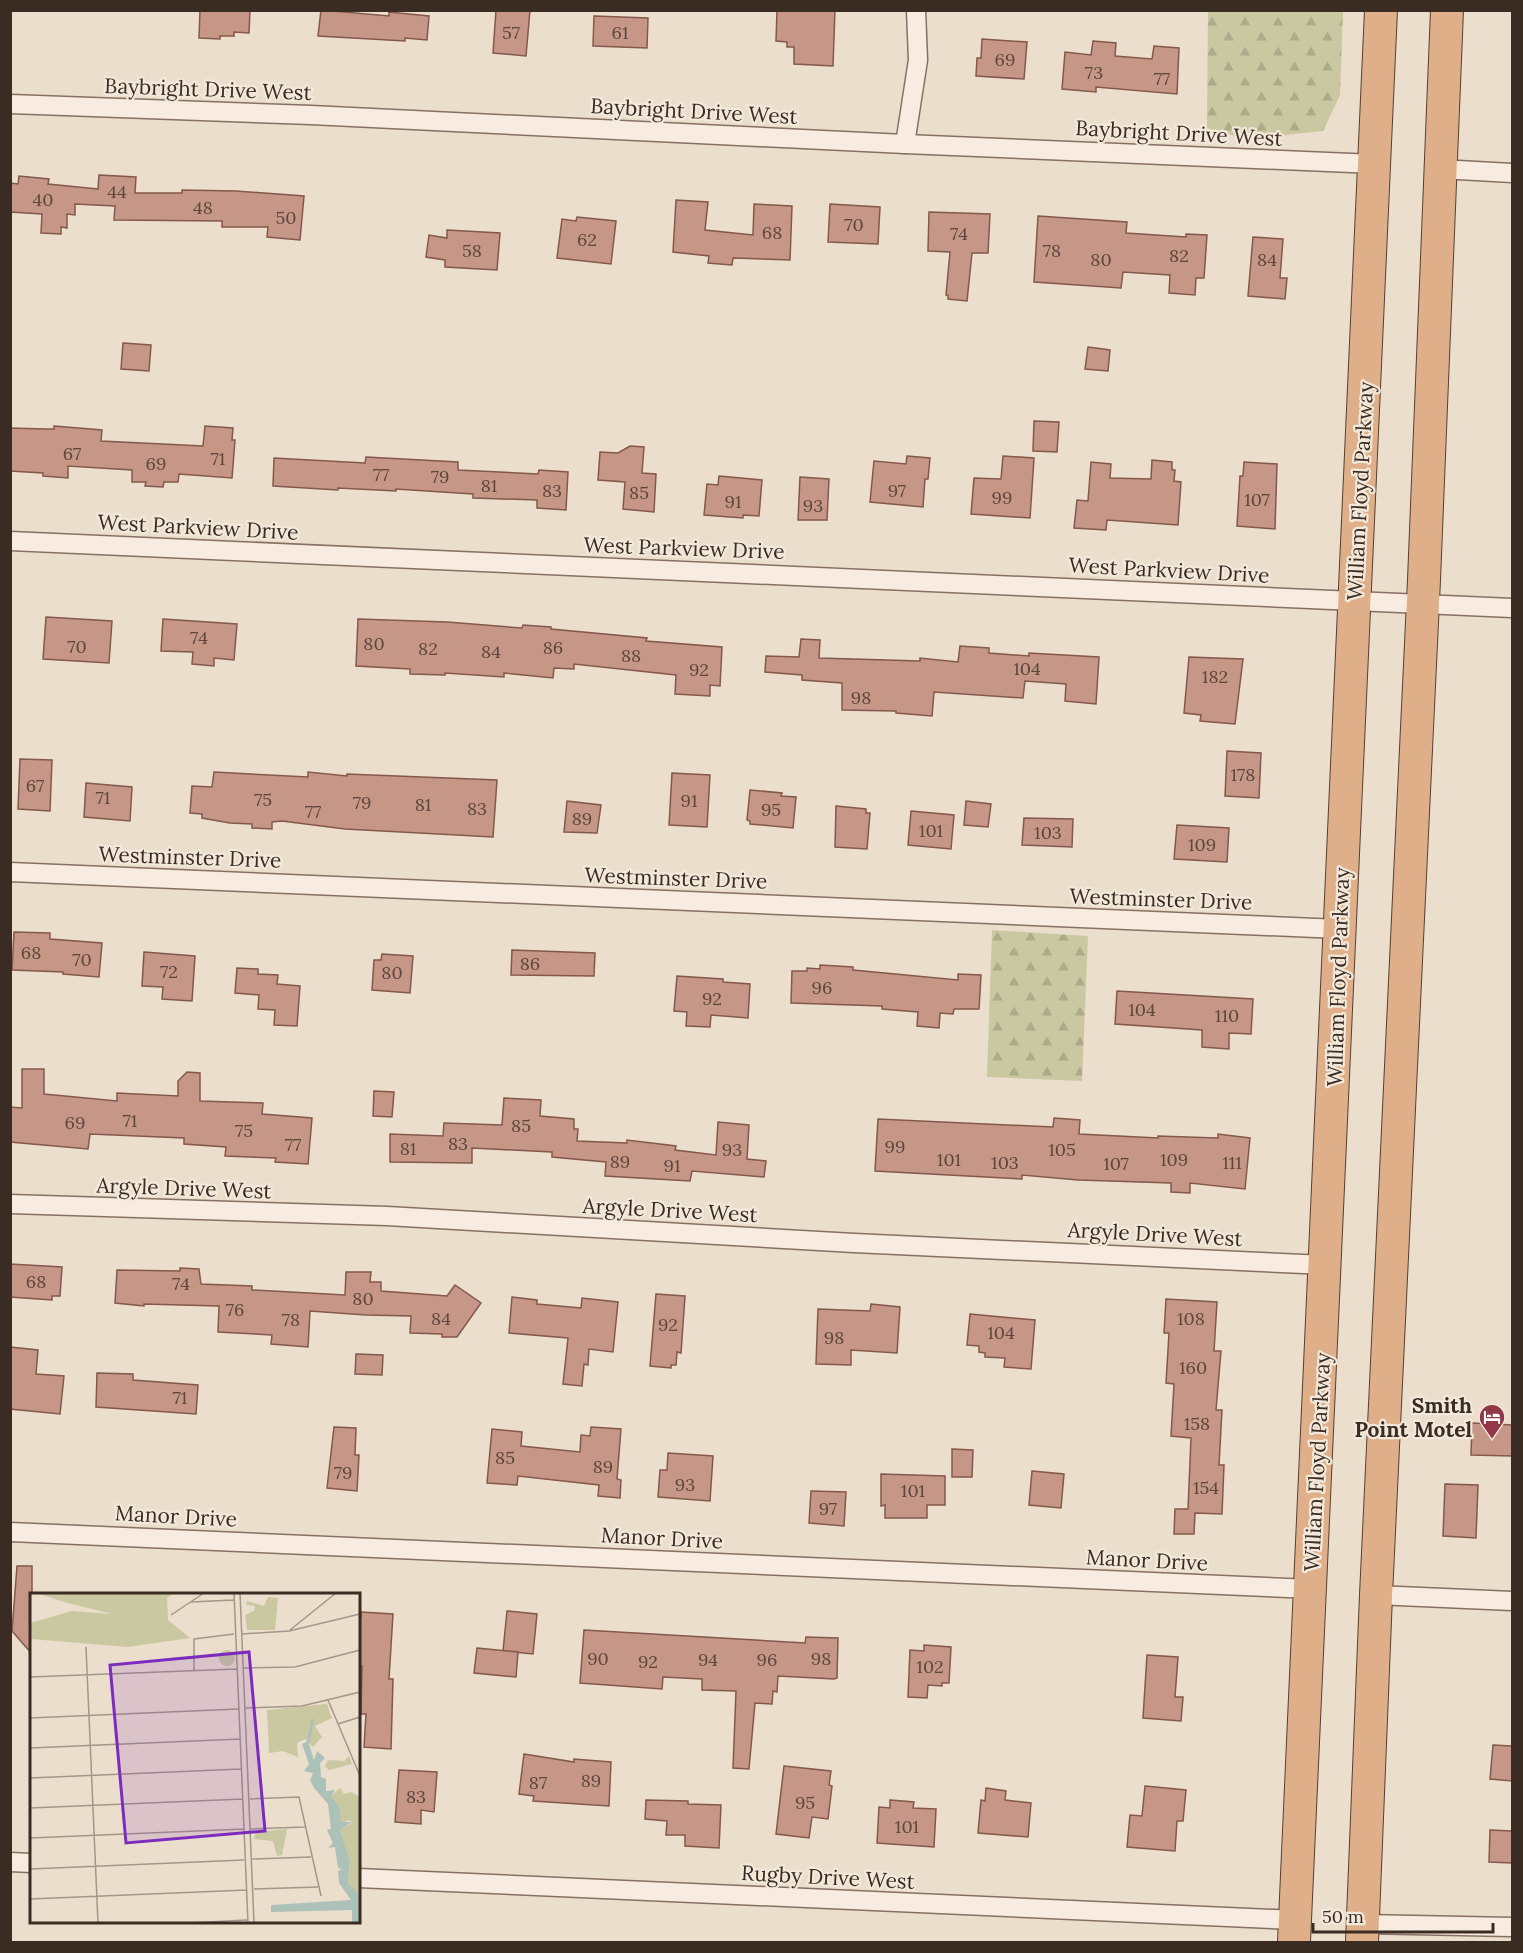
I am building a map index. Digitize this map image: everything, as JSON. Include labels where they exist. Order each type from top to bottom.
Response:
[{"type":"highway","name":"William Floyd Parkway","points":[[1294,1931],[1326,1265],[1381,10]]},
{"type":"highway","points":[[1362,1933],[1423,604],[1447,10]]},
{"type":"street","points":[[904,144],[918,60],[916,10]]},
{"type":"street","name":"Baybright Drive West","points":[[10,104],[311,115],[1375,164]]},
{"type":"street","points":[[1440,169],[1512,173]]},
{"type":"street","name":"West Parkview Drive","points":[[10,541],[1512,608]]},
{"type":"street","name":"Westminster Drive","points":[[10,872],[1340,929]]},
{"type":"street","name":"Argyle Drive West","points":[[10,1203],[387,1216],[842,1242],[1326,1265]]},
{"type":"street","name":"Manor Drive","points":[[10,1532],[1311,1589]]},
{"type":"street","points":[[1376,1595],[1512,1601]]},
{"type":"street","points":[[10,1862],[30,1863]]},
{"type":"street","name":"Rugby Drive West","points":[[360,1878],[1294,1931]]},
{"type":"street","points":[[1362,1933],[1512,1927]]},
{"type":"green space","points":[[1208,11],[1343,11],[1340,95],[1323,131],[1245,139],[1207,128]]},
{"type":"green space","points":[[992,930],[1088,936],[1082,1081],[987,1077]]},
{"type":"building","points":[[200,10],[250,10],[249,33],[234,32],[234,36],[220,36],[220,39],[199,38]]},
{"type":"building","points":[[321,10],[389,16],[389,12],[429,16],[427,40],[405,38],[405,41],[318,36]]},
{"type":"building","points":[[496,10],[530,10],[526,56],[493,53]]},
{"type":"building","points":[[777,10],[835,10],[833,66],[794,64],[794,47],[787,47],[787,42],[776,41]]},
{"type":"building","points":[[594,16],[648,18],[647,48],[593,46]]},
{"type":"building","points":[[982,39],[1027,42],[1024,79],[976,76],[977,58],[981,58]]},
{"type":"building","points":[[1093,41],[1116,43],[1115,56],[1152,59],[1154,46],[1179,48],[1177,94],[1096,87],[1096,92],[1062,89],[1065,52],[1091,55]]},
{"type":"building","points":[[99,175],[136,177],[135,193],[182,193],[182,190],[304,196],[300,240],[267,237],[268,227],[222,227],[222,221],[114,220],[115,206],[75,204],[75,215],[67,214],[67,228],[61,227],[61,234],[41,233],[42,214],[10,212],[10,183],[18,184],[19,176],[49,179],[48,184],[98,189]]},
{"type":"building","points":[[676,200],[708,202],[705,230],[753,235],[754,204],[792,206],[790,260],[733,258],[732,265],[708,263],[709,256],[673,252]]},
{"type":"building","points":[[830,204],[880,207],[878,244],[828,242]]},
{"type":"building","points":[[929,212],[990,214],[988,253],[972,253],[967,301],[948,299],[946,295],[950,252],[928,251]]},
{"type":"building","points":[[1038,216],[1127,222],[1126,233],[1186,237],[1186,234],[1207,235],[1204,278],[1196,278],[1195,295],[1169,293],[1170,275],[1123,272],[1121,288],[1034,282]]},
{"type":"building","points":[[577,217],[616,221],[611,264],[557,258],[562,219],[576,221]]},
{"type":"building","points":[[447,230],[500,233],[497,270],[445,267],[445,260],[426,257],[429,235],[447,238]]},
{"type":"building","points":[[1253,237],[1283,239],[1280,278],[1287,278],[1285,299],[1248,296]]},
{"type":"building","points":[[123,343],[151,345],[149,371],[121,369]]},
{"type":"building","points":[[1088,347],[1110,350],[1108,371],[1085,369]]},
{"type":"building","points":[[1034,421],[1059,422],[1057,452],[1033,451]]},
{"type":"building","points":[[54,426],[102,430],[101,441],[203,446],[205,426],[233,428],[232,440],[235,440],[232,478],[179,474],[178,482],[164,482],[163,487],[145,486],[146,482],[132,482],[132,470],[68,466],[68,478],[43,476],[43,473],[10,471],[10,428],[54,429]]},
{"type":"building","points":[[630,446],[644,447],[642,473],[656,474],[654,512],[623,509],[625,482],[598,480],[600,452],[618,453]]},
{"type":"building","points":[[907,456],[930,458],[928,479],[925,479],[923,507],[870,502],[874,461],[906,464]]},
{"type":"building","points":[[1003,456],[1034,458],[1030,518],[971,514],[974,478],[1001,479]]},
{"type":"building","points":[[366,457],[458,462],[458,470],[538,474],[539,470],[568,472],[566,510],[537,508],[537,500],[473,498],[473,494],[396,489],[396,491],[338,488],[338,490],[273,486],[274,458],[365,463]]},
{"type":"building","points":[[1152,460],[1172,462],[1172,470],[1175,470],[1174,481],[1181,482],[1178,525],[1107,520],[1106,530],[1074,528],[1077,500],[1088,501],[1091,462],[1111,464],[1110,478],[1151,479]]},
{"type":"building","points":[[1244,462],[1277,464],[1275,529],[1237,526],[1240,476],[1243,476]]},
{"type":"building","points":[[719,476],[762,480],[759,516],[743,515],[743,518],[704,515],[707,484],[718,485]]},
{"type":"building","points":[[800,477],[829,479],[827,520],[798,520]]},
{"type":"building","points":[[46,617],[112,621],[109,663],[43,659]]},
{"type":"building","points":[[163,619],[237,624],[234,660],[214,658],[214,666],[192,664],[193,652],[161,651]]},
{"type":"building","points":[[358,619],[447,622],[522,628],[523,625],[551,627],[551,629],[647,638],[646,641],[722,647],[720,686],[710,685],[710,696],[675,694],[676,675],[574,664],[574,669],[554,668],[553,678],[504,673],[504,677],[445,673],[445,675],[410,674],[410,669],[356,666]]},
{"type":"building","points":[[801,639],[820,640],[819,658],[920,661],[920,658],[958,662],[960,646],[989,648],[989,653],[1099,657],[1096,704],[1065,701],[1066,684],[1025,681],[1023,698],[934,692],[932,716],[896,713],[896,711],[842,710],[842,683],[802,680],[802,675],[765,672],[766,656],[799,657]]},
{"type":"building","points":[[1189,657],[1243,659],[1235,724],[1200,721],[1201,715],[1184,713]]},
{"type":"building","points":[[1227,751],[1261,753],[1259,798],[1225,796]]},
{"type":"building","points":[[20,759],[52,760],[50,811],[18,809]]},
{"type":"building","points":[[214,772],[308,777],[308,772],[347,776],[347,774],[497,780],[493,837],[345,829],[282,821],[272,822],[272,829],[252,828],[252,824],[202,818],[202,814],[190,813],[192,786],[212,787]]},
{"type":"building","points":[[672,773],[710,775],[707,827],[669,825]]},
{"type":"building","points":[[86,783],[132,787],[130,821],[84,817]]},
{"type":"building","points":[[750,790],[782,793],[781,796],[796,797],[793,828],[750,824],[747,820]]},
{"type":"building","points":[[567,801],[601,805],[597,833],[564,832]]},
{"type":"building","points":[[966,801],[991,804],[988,827],[964,825]]},
{"type":"building","points":[[836,806],[866,809],[866,813],[870,813],[867,849],[835,847]]},
{"type":"building","points":[[911,811],[954,815],[951,849],[908,845]]},
{"type":"building","points":[[1024,818],[1073,819],[1072,847],[1022,845]]},
{"type":"building","points":[[1177,825],[1229,828],[1227,862],[1174,859]]},
{"type":"building","points":[[14,932],[50,933],[50,939],[102,943],[99,977],[63,974],[63,972],[12,970]]},
{"type":"building","points":[[512,950],[595,953],[594,976],[511,975]]},
{"type":"building","points":[[144,952],[195,956],[192,1001],[162,999],[163,987],[142,986]]},
{"type":"building","points":[[382,954],[413,956],[410,993],[372,990],[374,960],[381,960]]},
{"type":"building","points":[[820,965],[958,980],[958,974],[981,975],[979,1009],[954,1009],[953,1014],[940,1013],[939,1028],[917,1026],[918,1012],[882,1009],[882,1006],[791,1003],[792,971],[807,971],[807,968],[820,969]]},
{"type":"building","points":[[237,968],[258,969],[258,974],[278,975],[277,984],[300,986],[297,1026],[274,1025],[275,1010],[258,1009],[259,995],[235,993]]},
{"type":"building","points":[[677,976],[723,979],[723,982],[750,984],[748,1018],[711,1015],[710,1027],[686,1026],[687,1012],[674,1011]]},
{"type":"building","points":[[1117,991],[1253,999],[1251,1034],[1229,1033],[1229,1049],[1202,1047],[1202,1030],[1115,1024]]},
{"type":"building","points":[[22,1069],[44,1069],[44,1094],[117,1101],[117,1093],[178,1096],[178,1081],[187,1072],[200,1073],[200,1101],[263,1103],[262,1114],[312,1118],[308,1164],[275,1162],[276,1158],[225,1156],[226,1147],[184,1144],[184,1138],[90,1134],[88,1149],[10,1142],[10,1107],[22,1108]]},
{"type":"building","points":[[374,1091],[394,1092],[392,1117],[373,1116]]},
{"type":"building","points":[[504,1098],[541,1100],[540,1116],[574,1119],[574,1129],[578,1129],[577,1141],[627,1143],[627,1140],[676,1146],[675,1150],[716,1155],[718,1122],[749,1125],[747,1159],[766,1161],[764,1177],[692,1171],[690,1181],[605,1176],[606,1162],[552,1157],[552,1152],[472,1148],[472,1163],[390,1162],[390,1134],[443,1136],[444,1123],[502,1125]]},
{"type":"building","points":[[1054,1118],[1080,1120],[1079,1134],[1218,1138],[1218,1134],[1250,1138],[1245,1189],[1190,1183],[1190,1193],[1171,1192],[1171,1183],[1078,1180],[1022,1175],[1022,1179],[875,1171],[878,1119],[1053,1127]]},
{"type":"building","points":[[10,1264],[62,1267],[60,1296],[52,1296],[52,1300],[10,1297]]},
{"type":"building","points":[[180,1268],[199,1269],[201,1284],[252,1286],[252,1290],[345,1295],[346,1272],[371,1272],[370,1282],[381,1282],[381,1291],[447,1296],[455,1285],[481,1303],[457,1337],[410,1333],[411,1316],[310,1311],[308,1347],[271,1344],[272,1335],[218,1332],[219,1306],[144,1304],[144,1306],[115,1303],[117,1270],[180,1271]]},
{"type":"building","points":[[656,1294],[685,1296],[681,1353],[677,1352],[676,1365],[671,1365],[671,1368],[650,1366]]},
{"type":"building","points":[[512,1297],[537,1300],[537,1304],[581,1308],[582,1298],[618,1302],[613,1352],[589,1349],[588,1365],[584,1364],[582,1386],[563,1384],[568,1338],[509,1333]]},
{"type":"building","points":[[1166,1299],[1217,1302],[1214,1351],[1221,1351],[1216,1410],[1222,1410],[1219,1465],[1224,1465],[1222,1514],[1195,1513],[1194,1534],[1174,1534],[1175,1509],[1188,1509],[1191,1438],[1171,1436],[1174,1384],[1166,1383],[1169,1333],[1164,1333]]},
{"type":"building","points":[[871,1304],[900,1307],[897,1353],[851,1350],[851,1365],[816,1364],[818,1309],[870,1311]]},
{"type":"building","points":[[970,1314],[1035,1320],[1031,1369],[1004,1367],[1005,1358],[985,1357],[985,1353],[979,1352],[979,1346],[967,1345]]},
{"type":"building","points":[[10,1347],[38,1350],[36,1374],[64,1376],[60,1414],[10,1409]]},
{"type":"building","points":[[356,1354],[383,1355],[382,1375],[355,1374]]},
{"type":"building","points":[[97,1373],[133,1374],[133,1380],[198,1385],[196,1414],[96,1407]]},
{"type":"building","name":"Smith Point Motel","points":[[1472,1423],[1512,1425],[1512,1456],[1471,1455]]},
{"type":"building","points":[[334,1427],[356,1428],[355,1455],[359,1455],[357,1491],[327,1488]]},
{"type":"building","points":[[591,1427],[621,1429],[617,1479],[621,1480],[620,1498],[598,1496],[599,1485],[518,1476],[517,1485],[487,1483],[492,1429],[522,1432],[521,1446],[580,1452],[581,1435],[590,1436]]},
{"type":"building","points":[[952,1449],[973,1450],[972,1477],[952,1477]]},
{"type":"building","points":[[668,1453],[713,1456],[710,1501],[658,1497],[660,1470],[667,1470]]},
{"type":"building","points":[[1032,1471],[1064,1474],[1061,1508],[1029,1505]]},
{"type":"building","points":[[881,1474],[945,1476],[945,1505],[927,1505],[927,1518],[885,1518],[885,1505],[881,1506]]},
{"type":"building","points":[[1445,1484],[1478,1485],[1476,1538],[1443,1536]]},
{"type":"building","points":[[811,1491],[846,1492],[844,1526],[809,1523]]},
{"type":"building","points":[[17,1566],[32,1566],[30,1652],[12,1631]]},
{"type":"building","points":[[507,1611],[537,1614],[533,1654],[503,1651]]},
{"type":"building","points":[[361,1612],[393,1614],[389,1679],[393,1679],[391,1749],[364,1747],[366,1714],[361,1714]]},
{"type":"building","points":[[584,1630],[805,1643],[806,1637],[838,1638],[837,1678],[778,1676],[777,1692],[773,1691],[772,1704],[755,1703],[749,1769],[733,1768],[736,1691],[702,1690],[702,1679],[663,1677],[662,1689],[580,1683]]},
{"type":"building","points":[[924,1645],[951,1647],[949,1683],[942,1683],[942,1686],[928,1685],[927,1698],[908,1697],[910,1650],[924,1651]]},
{"type":"building","points":[[477,1648],[518,1652],[516,1677],[474,1673]]},
{"type":"building","points":[[1147,1655],[1178,1657],[1175,1697],[1183,1697],[1181,1721],[1143,1718]]},
{"type":"building","points":[[1493,1745],[1512,1746],[1512,1781],[1490,1779]]},
{"type":"building","points":[[524,1754],[574,1762],[574,1759],[611,1762],[609,1806],[533,1801],[534,1796],[519,1794]]},
{"type":"building","points":[[784,1766],[831,1771],[829,1785],[832,1786],[828,1819],[812,1817],[809,1838],[776,1834]]},
{"type":"building","points":[[399,1770],[437,1772],[434,1812],[421,1810],[421,1824],[395,1822]]},
{"type":"building","points":[[1145,1786],[1186,1790],[1183,1821],[1177,1821],[1175,1851],[1127,1847],[1130,1815],[1142,1816]]},
{"type":"building","points":[[986,1788],[1006,1791],[1005,1800],[1031,1803],[1028,1837],[978,1833],[981,1800],[985,1801]]},
{"type":"building","points":[[646,1800],[721,1805],[719,1848],[685,1846],[685,1835],[666,1835],[667,1821],[645,1819]]},
{"type":"building","points":[[890,1800],[914,1802],[913,1808],[936,1809],[934,1847],[877,1843],[879,1807],[890,1808]]},
{"type":"building","points":[[1490,1830],[1512,1831],[1512,1863],[1489,1862]]},
{"type":"place","name":"Smith Point Motel","points":[[1492,1440]]}]
